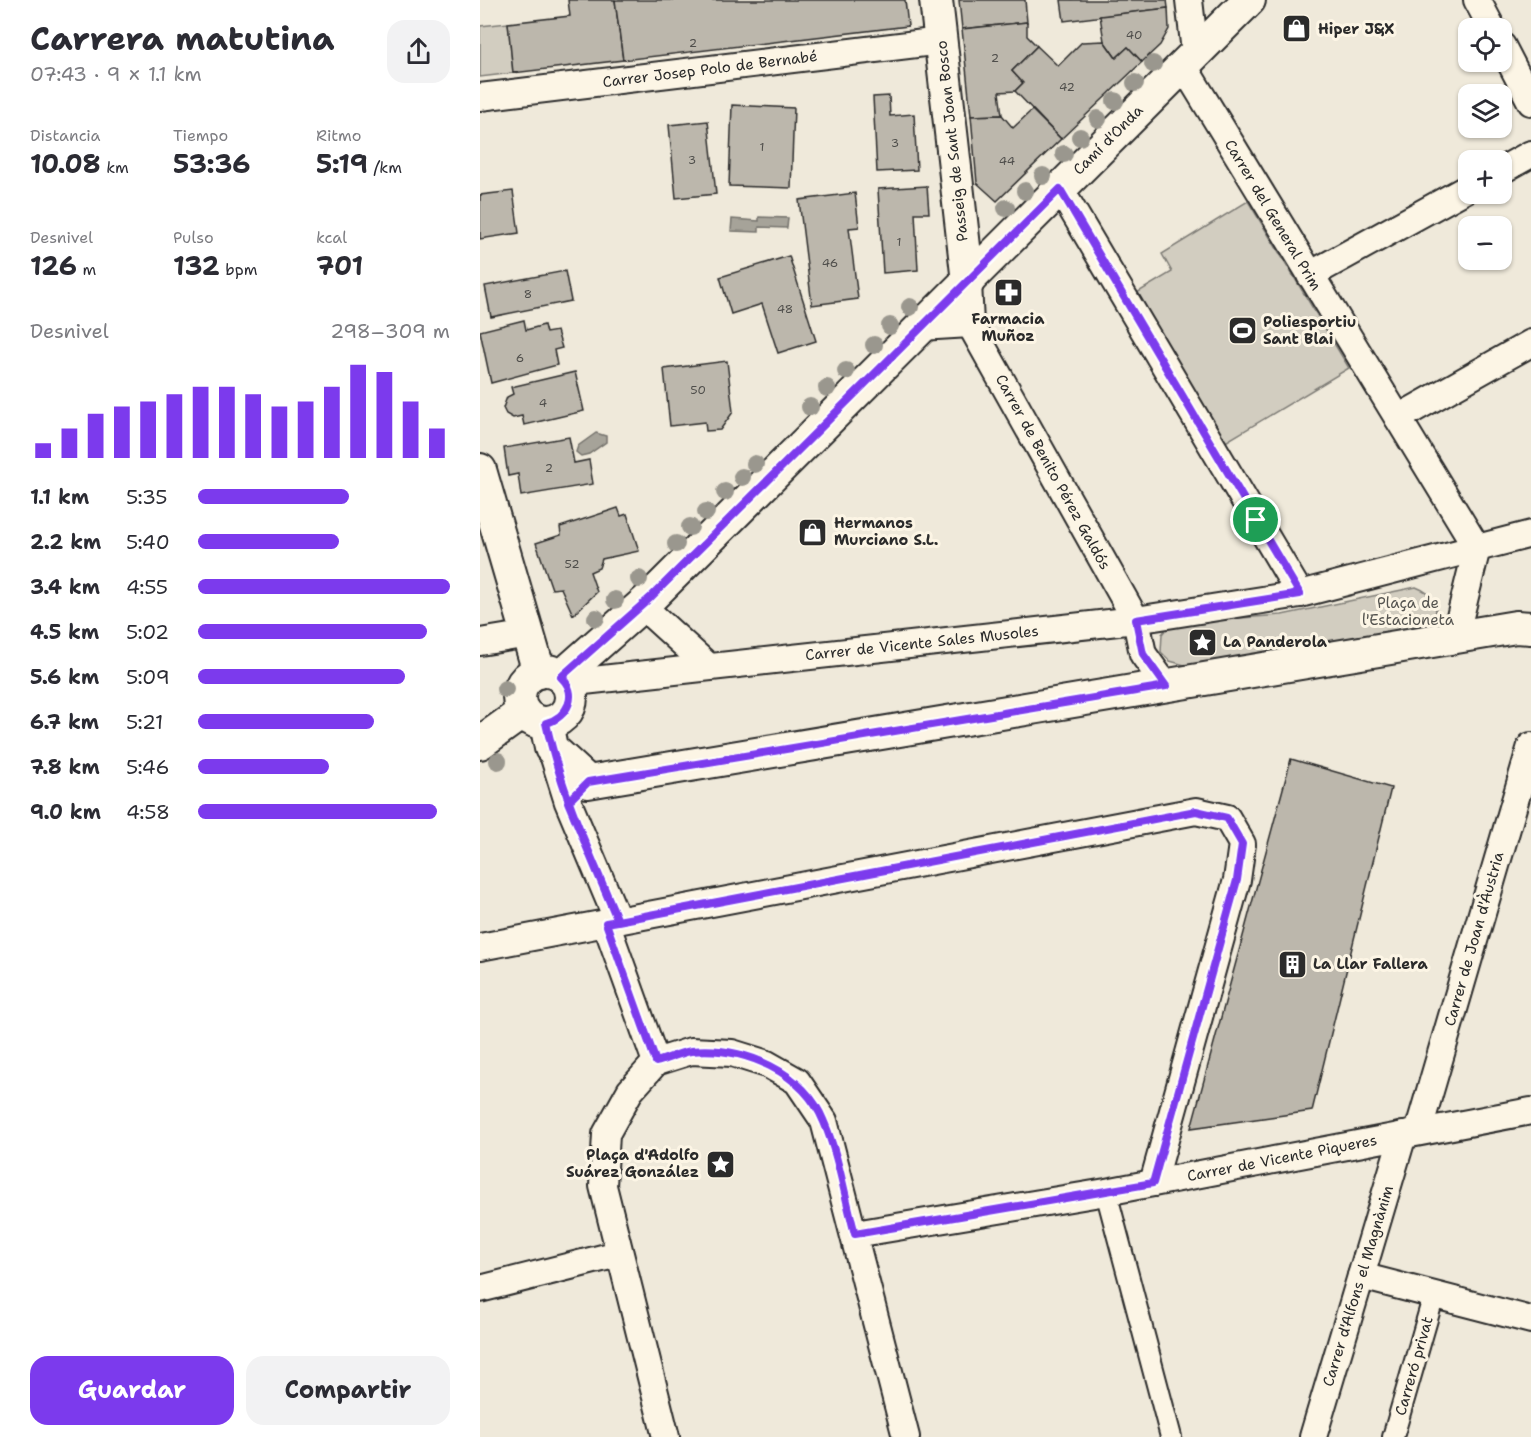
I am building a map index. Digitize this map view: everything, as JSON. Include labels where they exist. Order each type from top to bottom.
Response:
[{"type":"street","name":"Passeig de Sant Joan Bosco","points":[[936,0],[968,282]]},
{"type":"street","points":[[1189,0],[1189,59]]},
{"type":"street","points":[[1477,0],[1487,18]]},
{"type":"street","name":"Camí d'Onda","points":[[555,677],[642,606],[1247,1]]},
{"type":"street","name":"Carrer Josep Polo de Bernabé","points":[[480,97],[941,41]]},
{"type":"street","name":"Carrer del General Prim","points":[[1189,59],[1310,275],[1477,548]]},
{"type":"street","points":[[1512,65],[1531,102]]},
{"type":"street","points":[[1512,164],[1531,154]]},
{"type":"street","points":[[1060,189],[1300,594]]},
{"type":"street","points":[[1310,275],[1458,194]]},
{"type":"street","name":"Carrer de Benito Pérez Galdós","points":[[968,282],[970,324],[1136,620]]},
{"type":"street","points":[[920,327],[970,324]]},
{"type":"street","points":[[1398,418],[1531,343]]},
{"type":"street","points":[[480,470],[529,634],[555,677],[570,692],[568,709],[555,721],[480,742]]},
{"type":"street","points":[[1166,686],[1143,654],[1136,620],[1300,594],[1531,534]]},
{"type":"street","points":[[1455,638],[1477,548]]},
{"type":"street","points":[[642,606],[709,667]]},
{"type":"street","name":"Carrer de Vicente Sales Musoles","points":[[555,677],[709,667],[1136,620]]},
{"type":"street","points":[[578,792],[1166,686],[1516,627],[1531,628]]},
{"type":"street","points":[[480,642],[529,634]]},
{"type":"street","points":[[555,677],[531,675],[520,688],[520,704],[540,727],[578,792],[612,922],[656,1062]]},
{"type":"street","name":"Carrer de Joan d'Àustria","points":[[1410,1134],[1531,746]]},
{"type":"street","points":[[480,947],[1196,811],[1227,818],[1242,844],[1237,880],[1153,1183]]},
{"type":"street","points":[[666,1437],[618,1254],[603,1186],[606,1134],[630,1091],[656,1062],[690,1051],[732,1053],[767,1064],[797,1081],[824,1121],[906,1437]]},
{"type":"street","name":"Carrer de Vicente Piqueres","points":[[855,1234],[1106,1192],[1531,1111]]},
{"type":"street","name":"Carrer d'Alfons el Magnànim","points":[[1313,1437],[1361,1276],[1410,1134]]},
{"type":"street","points":[[1106,1192],[1171,1437]]},
{"type":"street","points":[[480,1289],[618,1254]]},
{"type":"street","points":[[1361,1276],[1531,1320]]},
{"type":"street","name":"Carreró privat","points":[[1393,1437],[1434,1295]]},
{"type":"green space","points":[[508,23],[513,73],[480,77],[480,26]]},
{"type":"green space","name":"Poliesportiu Sant Blai","points":[[1248,201],[1349,368],[1224,443],[1135,294],[1172,272],[1162,254]]},
{"type":"green space","name":"Plaça de l'Estacioneta","points":[[1416,587],[1428,594],[1434,602],[1436,613],[1431,626],[1188,666],[1170,661],[1161,652],[1162,634],[1171,623],[1282,615]]},
{"type":"shaded area","points":[[759,217],[788,218],[787,228],[759,227],[759,232],[731,231],[732,219],[759,221]]},
{"type":"shaded area","points":[[596,433],[606,436],[606,442],[589,454],[581,456],[576,452],[578,446]]},
{"type":"building","points":[[568,0],[615,0],[623,60],[513,73],[508,23],[570,16]]},
{"type":"building","points":[[615,0],[905,0],[908,26],[623,60]]},
{"type":"building","points":[[959,0],[1025,0],[1027,22],[962,29]]},
{"type":"building","points":[[1061,0],[1167,0],[1168,8],[1064,21]]},
{"type":"building","points":[[1168,8],[1169,29],[1160,45],[1142,62],[1128,47],[1116,58],[1104,41],[1100,16]]},
{"type":"building","points":[[1027,22],[1027,36],[1037,46],[1012,71],[1023,83],[1015,91],[999,92],[1002,115],[971,116],[962,29]]},
{"type":"building","points":[[1104,41],[1116,58],[1128,47],[1142,62],[1061,139],[1015,91],[1023,83],[1012,71],[1037,46],[1058,66],[1082,42]]},
{"type":"building","points":[[889,96],[890,116],[914,114],[917,170],[877,172],[873,97]]},
{"type":"building","points":[[732,105],[794,108],[791,188],[729,186]]},
{"type":"building","points":[[1032,110],[1061,139],[997,201],[977,183],[971,116],[1002,115],[1013,128]]},
{"type":"building","points":[[708,121],[716,194],[676,198],[669,125]]},
{"type":"building","points":[[927,186],[929,213],[915,213],[918,270],[883,273],[878,189]]},
{"type":"building","points":[[513,191],[519,233],[480,239],[480,195]]},
{"type":"building","points":[[855,193],[859,227],[849,228],[858,299],[812,305],[799,200]]},
{"type":"building","points":[[789,256],[816,341],[778,353],[762,304],[731,314],[720,277]]},
{"type":"building","points":[[565,271],[571,301],[491,317],[485,286]]},
{"type":"building","points":[[524,320],[526,330],[544,325],[546,333],[557,331],[562,348],[554,350],[557,365],[491,383],[480,331]]},
{"type":"building","points":[[727,361],[733,412],[720,430],[706,431],[705,422],[670,426],[664,369]]},
{"type":"building","points":[[575,372],[584,411],[524,425],[522,416],[513,418],[506,414],[503,408],[507,397],[513,394],[511,387]]},
{"type":"building","points":[[569,437],[574,463],[589,460],[593,484],[521,496],[518,474],[508,476],[504,448]]},
{"type":"building","points":[[618,508],[621,516],[627,514],[639,551],[602,559],[599,568],[590,572],[597,592],[573,615],[561,588],[552,589],[536,543],[561,535],[560,527]]},
{"type":"building","name":"La Llar Fallera","points":[[1291,759],[1391,788],[1312,1111],[1191,1128]]},
{"type":"place","name":"Hiper J&X","points":[[1297,29]]},
{"type":"place","name":"Farmacia Muñoz","points":[[1008,292]]},
{"type":"place","name":"Poliesportiu Sant Blai","points":[[1242,331]]},
{"type":"place","name":"Hermanos Murciano S.L.","points":[[813,532]]},
{"type":"place","name":"La Panderola","points":[[1202,642]]},
{"type":"place","name":"La Llar Fallera","points":[[1292,964]]},
{"type":"place","name":"Plaça d'Adolfo Suárez González","points":[[720,1164]]},
{"type":"route","points":[[1256,520],[1060,189],[642,606],[561,677],[570,692],[570,700],[568,709],[562,716],[546,723],[551,748],[568,802],[593,861],[618,921],[1196,811],[1227,818],[1242,844],[1237,880],[1153,1183],[855,1234],[824,1121],[797,1081],[767,1064],[732,1053],[690,1051],[656,1062],[606,923],[618,921],[568,802],[588,782],[1166,686],[1143,654],[1136,620],[1300,594],[1256,520]]}]
